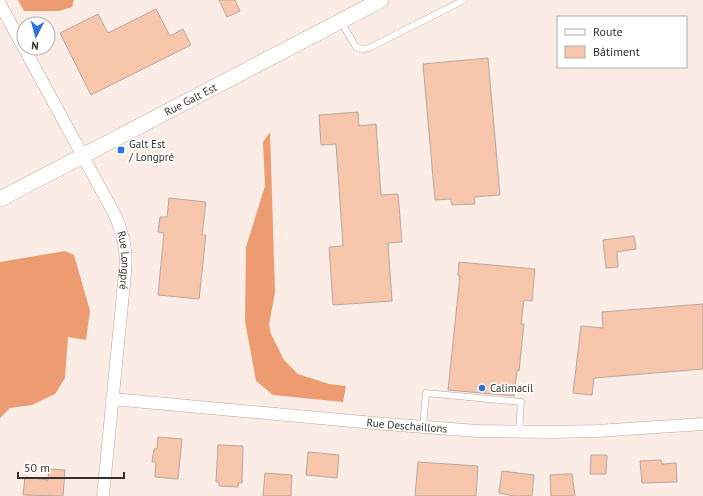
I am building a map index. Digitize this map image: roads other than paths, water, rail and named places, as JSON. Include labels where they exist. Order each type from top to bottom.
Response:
[{"type":"street","name":"Rue Galt Est","points":[[0,199],[340,20],[381,0]]},
{"type":"street","name":"Rue Longpré","points":[[0,4],[16,33]]},
{"type":"street","name":"Rue Longpré","points":[[28,56],[116,217],[125,246],[125,273],[103,496]]},
{"type":"street","name":"Rue Deschaillons","points":[[112,399],[478,431],[597,431],[703,424]]},
{"type":"lane","points":[[340,20],[356,47],[363,49],[369,48],[464,0]]},
{"type":"lane","points":[[424,427],[426,393],[521,402],[519,432]]},
{"type":"place","name":"Galt Est / Longpré","points":[[121,150]]},
{"type":"place","name":"Calimacil","points":[[482,388]]}]
